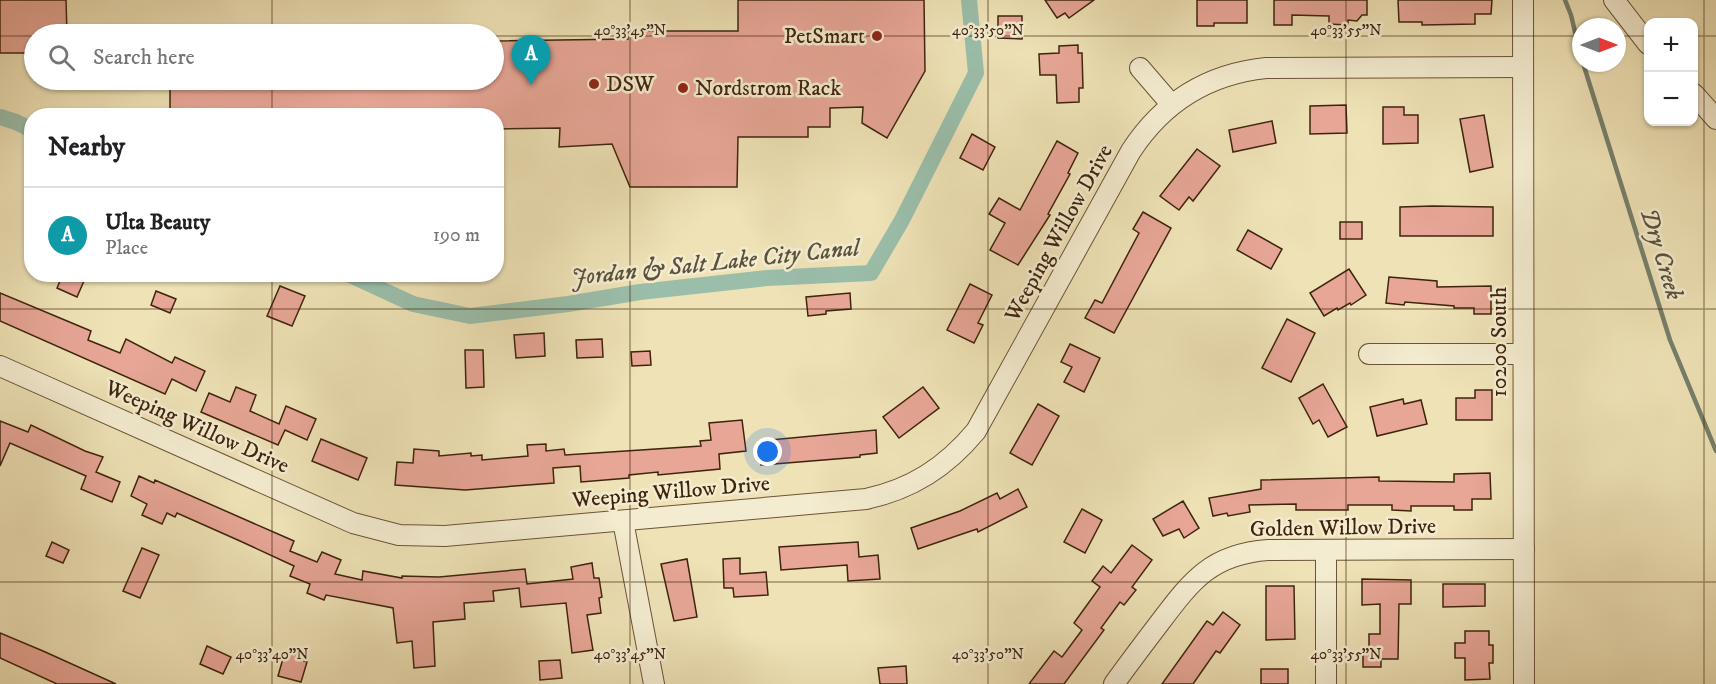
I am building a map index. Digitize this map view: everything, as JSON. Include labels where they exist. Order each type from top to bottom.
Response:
[{"type":"street","name":"10200 South","points":[[1523,0],[1524,684]]},
{"type":"street","points":[[1614,0],[1644,39]]},
{"type":"street","name":"Weeping Willow Drive","points":[[0,366],[353,524],[383,532],[430,537],[866,500],[902,489],[936,471],[976,431],[1131,151],[1149,126],[1185,95],[1215,79],[1266,68],[1523,67]]},
{"type":"street","points":[[1140,68],[1171,105]]},
{"type":"street","points":[[1698,98],[1716,118]]},
{"type":"street","points":[[1369,354],[1523,354]]},
{"type":"street","points":[[622,521],[654,684]]},
{"type":"street","name":"Golden Willow Drive","points":[[1114,684],[1187,587],[1223,559],[1252,551],[1524,549]]},
{"type":"street","points":[[1326,550],[1326,684]]},
{"type":"building","points":[[0,0],[66,0],[67,24],[24,24],[24,53],[0,53]]},
{"type":"building","points":[[738,0],[924,0],[925,71],[887,138],[862,123],[863,107],[830,108],[830,127],[808,127],[808,137],[738,137],[737,187],[630,187],[612,144],[559,147],[560,128],[504,129],[504,108],[170,108],[170,90],[504,90],[504,41],[628,39],[628,31],[738,31]]},
{"type":"building","points":[[1045,0],[1094,0],[1069,18],[1065,13],[1057,18]]},
{"type":"building","points":[[1197,0],[1247,0],[1247,23],[1214,23],[1214,26],[1197,26]]},
{"type":"building","points":[[1274,0],[1367,0],[1367,15],[1362,15],[1357,21],[1348,20],[1348,25],[1329,24],[1329,16],[1292,15],[1292,25],[1274,25]]},
{"type":"building","points":[[1398,0],[1492,0],[1491,14],[1475,14],[1475,24],[1422,25],[1422,22],[1399,22]]},
{"type":"building","points":[[998,16],[1022,16],[1022,39],[998,38]]},
{"type":"building","points":[[1078,45],[1078,53],[1082,53],[1083,88],[1079,88],[1079,102],[1057,103],[1056,75],[1040,75],[1039,54],[1059,53],[1059,46]]},
{"type":"building","points":[[1346,105],[1347,133],[1310,134],[1310,106]]},
{"type":"building","points":[[1383,107],[1404,107],[1404,115],[1418,115],[1418,143],[1383,144]]},
{"type":"building","points":[[1484,115],[1493,167],[1470,172],[1460,119]]},
{"type":"building","points":[[1272,121],[1276,143],[1233,152],[1229,130]]},
{"type":"building","points":[[972,134],[995,147],[983,170],[960,158]]},
{"type":"building","points":[[1057,141],[1078,153],[1068,173],[1070,174],[1048,214],[1050,215],[1018,265],[990,250],[1005,223],[989,214],[999,198],[1020,210]]},
{"type":"building","points":[[1197,149],[1220,166],[1193,201],[1189,197],[1179,210],[1160,196]]},
{"type":"building","points":[[1400,207],[1493,207],[1493,236],[1400,236]]},
{"type":"building","points":[[1143,212],[1171,228],[1114,333],[1085,318],[1095,300],[1102,303],[1139,233],[1133,229]]},
{"type":"building","points":[[1340,222],[1362,222],[1362,239],[1340,239]]},
{"type":"building","points":[[1248,230],[1282,249],[1271,269],[1237,250]]},
{"type":"building","points":[[1349,269],[1366,295],[1351,305],[1350,303],[1338,310],[1337,308],[1324,316],[1310,293]]},
{"type":"building","points":[[1389,277],[1437,281],[1437,287],[1491,286],[1491,314],[1474,314],[1474,308],[1405,302],[1404,305],[1386,303]]},
{"type":"building","points":[[60,282],[84,282],[77,297],[57,288]]},
{"type":"building","points":[[970,284],[992,295],[978,323],[983,325],[974,343],[947,330]]},
{"type":"building","points":[[280,286],[305,296],[292,326],[267,316]]},
{"type":"building","points":[[156,291],[176,299],[170,313],[151,305]]},
{"type":"building","points":[[0,293],[91,331],[88,340],[120,353],[126,339],[172,363],[175,357],[205,371],[196,391],[172,379],[165,394],[0,321]]},
{"type":"building","points":[[850,293],[851,309],[826,311],[826,314],[808,316],[806,297]]},
{"type":"building","points":[[1287,319],[1315,333],[1291,382],[1262,368]]},
{"type":"building","points":[[544,333],[545,356],[516,358],[514,335]]},
{"type":"building","points":[[602,339],[603,357],[577,358],[576,340]]},
{"type":"building","points":[[1070,344],[1100,358],[1084,392],[1064,382],[1072,367],[1061,362]]},
{"type":"building","points":[[465,350],[483,350],[484,387],[466,388]]},
{"type":"building","points":[[650,351],[651,365],[632,366],[631,352]]},
{"type":"building","points":[[1323,384],[1347,427],[1328,437],[1319,420],[1313,424],[1299,398]]},
{"type":"building","points":[[236,387],[256,395],[250,411],[279,424],[286,406],[316,419],[307,440],[285,430],[278,445],[201,412],[209,393],[230,402]]},
{"type":"building","points":[[923,387],[939,408],[899,438],[883,417]]},
{"type":"building","points":[[1475,390],[1492,390],[1492,420],[1456,420],[1456,398],[1475,398]]},
{"type":"building","points":[[1403,399],[1404,404],[1421,400],[1427,424],[1377,436],[1370,407]]},
{"type":"building","points":[[1038,404],[1059,416],[1032,465],[1010,453]]},
{"type":"building","points":[[742,420],[746,451],[719,454],[720,469],[658,475],[658,472],[629,475],[629,478],[581,482],[580,466],[553,468],[554,483],[465,490],[395,485],[397,462],[413,463],[414,449],[439,451],[439,456],[471,453],[471,456],[482,455],[482,460],[528,456],[527,445],[546,444],[546,451],[564,449],[565,455],[701,446],[700,441],[711,440],[709,423]]},
{"type":"building","points":[[0,421],[28,432],[31,425],[85,451],[103,457],[96,472],[120,482],[112,502],[81,489],[86,476],[10,443],[0,466]]},
{"type":"building","points":[[876,430],[877,453],[860,455],[860,457],[761,465],[759,441]]},
{"type":"building","points":[[321,439],[367,458],[358,480],[312,461]]},
{"type":"building","points":[[1490,473],[1491,499],[1472,499],[1472,510],[1454,510],[1454,506],[1411,506],[1411,511],[1392,510],[1392,505],[1348,505],[1348,510],[1296,510],[1296,504],[1249,505],[1250,512],[1213,516],[1209,498],[1261,489],[1261,480],[1379,477],[1379,481],[1454,482],[1454,474]]},
{"type":"building","points":[[139,476],[154,483],[155,480],[294,541],[290,551],[317,562],[322,552],[341,560],[335,574],[362,580],[363,571],[402,578],[402,576],[439,577],[525,569],[527,584],[573,579],[571,567],[592,563],[594,578],[599,578],[602,597],[599,598],[601,613],[587,615],[593,650],[572,653],[566,603],[521,607],[519,588],[493,591],[494,601],[464,603],[465,619],[433,622],[435,666],[414,668],[412,641],[397,643],[393,608],[326,595],[324,600],[307,593],[310,584],[290,576],[294,566],[177,513],[175,517],[167,513],[162,524],[142,515],[147,504],[131,496]]},
{"type":"building","points":[[1018,489],[1027,507],[978,532],[977,529],[918,549],[911,528],[960,511],[997,493],[1000,499]]},
{"type":"building","points":[[1183,501],[1199,528],[1184,538],[1179,529],[1163,536],[1153,519]]},
{"type":"building","points":[[1082,509],[1102,520],[1085,553],[1064,542]]},
{"type":"building","points":[[52,542],[69,550],[63,563],[46,556]]},
{"type":"building","points":[[858,542],[859,557],[878,555],[880,579],[848,581],[847,565],[781,570],[779,547]]},
{"type":"building","points":[[1132,545],[1152,560],[1132,587],[1136,590],[1124,605],[1120,602],[1101,628],[1104,630],[1064,684],[1029,684],[1054,651],[1062,657],[1082,630],[1074,623],[1100,587],[1092,581],[1103,566],[1111,573]]},
{"type":"building","points":[[142,548],[159,555],[140,598],[123,591]]},
{"type":"building","points":[[740,558],[740,574],[766,572],[768,595],[734,597],[733,588],[724,588],[723,559]]},
{"type":"building","points":[[687,559],[697,617],[674,621],[661,564]]},
{"type":"building","points":[[1362,579],[1411,580],[1411,604],[1399,604],[1398,659],[1381,659],[1381,667],[1363,667],[1363,651],[1369,651],[1369,634],[1380,634],[1380,604],[1362,605]]},
{"type":"building","points":[[1443,584],[1485,584],[1485,606],[1443,607]]},
{"type":"building","points":[[1266,586],[1294,586],[1295,639],[1266,640]]},
{"type":"building","points":[[1223,612],[1240,625],[1220,653],[1216,651],[1193,684],[1162,684],[1207,621],[1213,625]]},
{"type":"building","points":[[1465,631],[1489,631],[1489,645],[1493,645],[1493,663],[1489,663],[1490,679],[1465,680],[1465,658],[1455,658],[1455,643],[1465,643]]},
{"type":"building","points":[[0,633],[116,684],[57,684],[0,658]]},
{"type":"building","points":[[207,646],[231,657],[223,674],[200,664]]},
{"type":"building","points":[[287,651],[305,656],[304,661],[307,662],[301,682],[278,676]]},
{"type":"building","points":[[560,660],[562,678],[540,680],[539,661]]},
{"type":"building","points":[[906,666],[907,684],[880,684],[878,668]]},
{"type":"building","points":[[1261,669],[1288,669],[1288,684],[1261,684]]},
{"type":"waterway","name":"Jordan & Salt Lake City Canal","points":[[365,282],[413,304],[470,316],[568,304],[640,292],[767,278],[871,273],[902,220],[976,73],[969,0]]},
{"type":"waterway","name":"Dry Creek","points":[[1565,0],[1572,19]]},
{"type":"waterway","name":"Dry Creek","points":[[1586,72],[1670,340],[1716,451]]},
{"type":"waterway","name":"Jordan & Salt Lake City Canal","points":[[0,117],[24,126]]},
{"type":"place","name":"PetSmart","points":[[877,36]]},
{"type":"place","name":"DSW","points":[[594,84]]},
{"type":"place","name":"Ulta Beauty","points":[[531,85]]},
{"type":"place","name":"Nordstrom Rack","points":[[683,88]]}]
